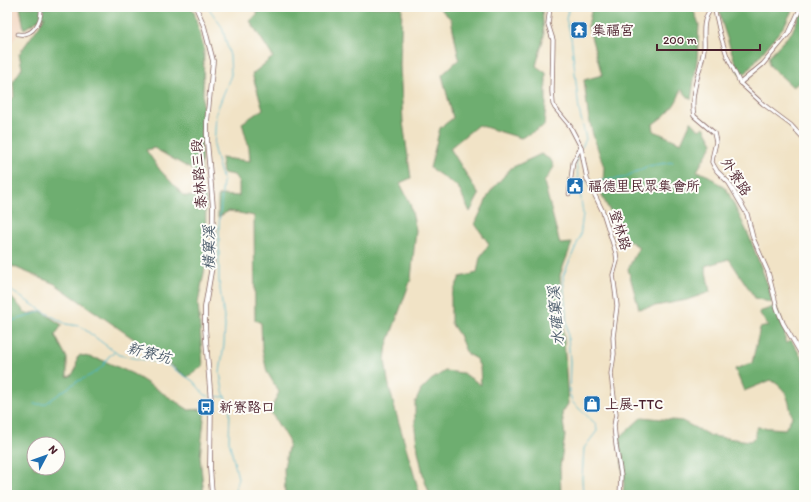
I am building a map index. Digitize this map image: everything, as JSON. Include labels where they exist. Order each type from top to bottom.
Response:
[{"type":"main road","name":"泰林路三段","points":[[196,7],[204,26],[213,61],[207,122],[207,141],[213,207],[212,266],[205,307],[205,327],[211,401],[210,467],[212,495]]},
{"type":"street","points":[[18,34],[23,35],[33,31],[41,15],[41,7]]},
{"type":"street","name":"登林路","points":[[550,7],[548,24],[553,40],[552,91],[555,108],[570,126],[582,148],[587,180],[603,212],[616,253],[617,260],[613,275],[617,306],[613,337],[614,354],[611,374],[616,414],[614,426],[621,476],[620,495]]},
{"type":"street","name":"外寮路","points":[[713,7],[727,56],[740,83],[763,104],[791,125],[804,139]]},
{"type":"street","name":"外寮路","points":[[713,7],[706,17],[702,61],[696,78],[693,104],[694,116],[714,133],[716,142],[713,155],[714,166],[717,172],[730,183],[747,214],[753,238],[771,284],[777,308],[783,323],[804,359]]},
{"type":"street","points":[[740,83],[763,64],[789,32],[801,7]]},
{"type":"street","points":[[569,194],[573,162],[582,148]]},
{"type":"shaded area","points":[[7,7],[33,7],[7,54]]},
{"type":"green space","points":[[20,7],[191,7],[194,12],[204,49],[201,175],[154,148],[146,150],[160,170],[184,196],[206,197],[205,268],[198,303],[203,366],[187,377],[55,284],[7,264],[7,98],[9,101],[14,97],[13,82],[22,68],[19,54],[45,16],[24,29]]},
{"type":"green space","points":[[253,7],[402,7],[400,65],[403,122],[411,178],[400,183],[410,203],[416,230],[411,279],[387,345],[385,360],[394,406],[420,495],[285,495],[284,468],[289,442],[270,411],[279,392],[267,372],[262,349],[261,323],[255,320],[254,216],[229,211],[218,217],[218,195],[239,196],[239,182],[234,175],[223,173],[221,158],[250,161],[249,148],[242,123],[263,109],[252,74],[273,57],[250,21],[258,14]]},
{"type":"green space","points":[[438,7],[542,7],[544,36],[536,66],[546,73],[546,105],[544,126],[521,138],[478,125],[450,148],[479,195],[470,212],[458,187],[430,168],[440,128],[453,118],[442,75],[459,59],[451,19]]},
{"type":"green space","points":[[592,7],[692,7],[699,24],[697,60],[691,100],[681,89],[677,100],[670,110],[653,124],[654,131],[681,143],[691,121],[699,130],[704,127],[713,143],[697,171],[709,176],[727,190],[749,236],[769,288],[772,303],[755,298],[729,259],[705,266],[710,292],[687,300],[639,309],[628,269],[639,247],[623,237],[602,196],[604,167],[593,135],[588,114],[584,80],[602,75],[588,26]]},
{"type":"green space","points":[[719,7],[794,7],[784,26],[745,74],[739,74],[722,23]]},
{"type":"green space","points":[[803,7],[804,79],[793,87],[769,65],[769,56],[792,32]]},
{"type":"green space","points":[[541,154],[551,160],[554,167],[544,182],[560,244],[572,243],[560,275],[568,404],[562,413],[565,436],[560,467],[561,495],[430,495],[424,479],[418,451],[415,429],[415,403],[421,390],[431,380],[445,371],[463,373],[481,385],[480,367],[476,359],[467,354],[459,335],[451,323],[451,296],[460,277],[477,273],[480,257],[489,244],[475,224],[490,192],[511,168]]},
{"type":"green space","points":[[7,293],[27,314],[41,311],[62,325],[55,335],[67,358],[67,377],[71,376],[76,369],[77,358],[80,355],[102,360],[133,374],[189,410],[205,409],[200,457],[204,495],[7,495]]},
{"type":"green space","points":[[776,306],[785,331],[785,341],[787,344],[791,340],[804,361],[804,495],[623,495],[624,481],[619,438],[642,417],[682,421],[711,436],[750,441],[755,437],[757,427],[785,429],[792,417],[788,400],[781,387],[771,380],[744,391],[735,369],[752,363],[760,328],[768,326],[759,312]]},
{"type":"waterway","name":"橫窠溪","points":[[208,7],[222,27],[230,56],[231,75],[216,113],[214,150],[223,181],[219,225],[219,282],[225,325],[220,373],[223,391],[230,410],[229,441],[238,478],[234,495]]},
{"type":"waterway","name":"水確窠溪","points":[[569,7],[566,19],[571,36],[579,110],[586,139],[582,147]]},
{"type":"waterway","name":"水確窠溪","points":[[577,157],[576,162],[583,214],[580,237],[563,276],[570,362],[569,392],[573,403],[596,424],[597,431],[584,448],[582,478],[583,495]]},
{"type":"waterway","points":[[589,182],[623,178],[648,166],[673,162]]},
{"type":"waterway","name":"水確窠溪","points":[[579,183],[586,182]]},
{"type":"waterway","name":"新寮坑","points":[[7,286],[13,292],[66,324],[80,326],[119,355],[166,364],[193,381],[205,395],[209,396]]},
{"type":"waterway","points":[[7,322],[26,317],[40,311]]},
{"type":"waterway","points":[[34,404],[45,404],[76,382],[91,375],[102,367],[109,356],[114,353]]},
{"type":"waterway","name":"新寮坑","points":[[212,396],[225,397]]},
{"type":"place","name":"集福宮","points":[[579,30]]},
{"type":"place","name":"福德里民眾集會所","points":[[575,186]]},
{"type":"place","name":"上展-TTC","points":[[592,404]]},
{"type":"place","name":"新寮路口","points":[[206,407]]}]
